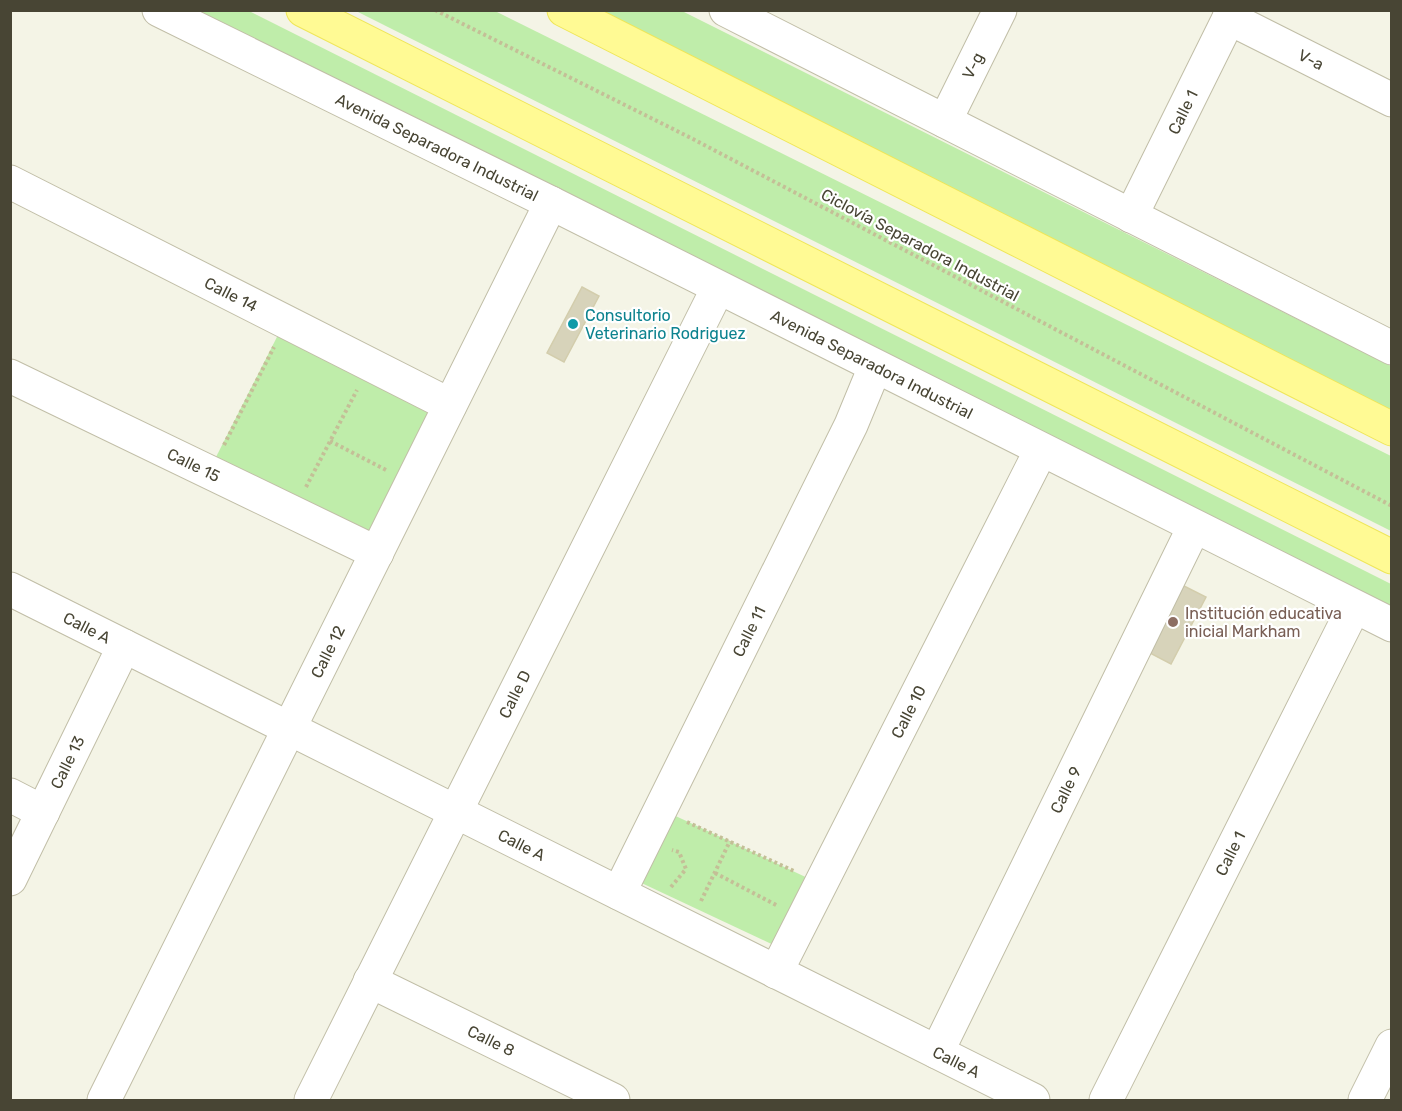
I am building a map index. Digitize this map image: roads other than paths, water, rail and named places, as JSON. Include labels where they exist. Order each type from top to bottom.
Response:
[{"type":"main road","points":[[303,10],[1392,557]]},
{"type":"main road","points":[[564,10],[1392,429]]},
{"type":"street","name":"Avenida Separadora Industrial","points":[[159,10],[551,203],[1392,625]]},
{"type":"street","points":[[726,10],[764,19],[945,121],[1392,348]]},
{"type":"street","name":"V-g","points":[[945,121],[1000,10]]},
{"type":"street","name":"V-a","points":[[1231,14],[1392,100]]},
{"type":"street","name":"Calle 1","points":[[1131,216],[1231,14]]},
{"type":"street","name":"Calle 14","points":[[10,182],[450,405]]},
{"type":"street","name":"Calle 12","points":[[104,1101],[551,203]]},
{"type":"street","name":"Calle D","points":[[311,1101],[718,288]]},
{"type":"street","name":"Calle 11","points":[[619,893],[851,425],[875,367]]},
{"type":"street","name":"Calle 15","points":[[10,376],[377,553]]},
{"type":"street","name":"Calle 10","points":[[776,972],[1041,450]]},
{"type":"street","name":"Calle 9","points":[[937,1052],[1194,527]]},
{"type":"street","name":"Calle A","points":[[10,589],[1033,1101]]},
{"type":"street","name":"Calle 1","points":[[1106,1101],[1354,607]]},
{"type":"street","name":"Calle 13","points":[[10,879],[124,646]]},
{"type":"street","points":[[10,795],[43,812]]},
{"type":"street","name":"Calle 8","points":[[370,981],[613,1101]]},
{"type":"street","points":[[1365,1101],[1392,1046]]},
{"type":"place","name":"Consultorio Veterinario Rodriguez","points":[[573,324]]},
{"type":"place","name":"Institución educativa inicial Markham","points":[[1173,622]]}]
